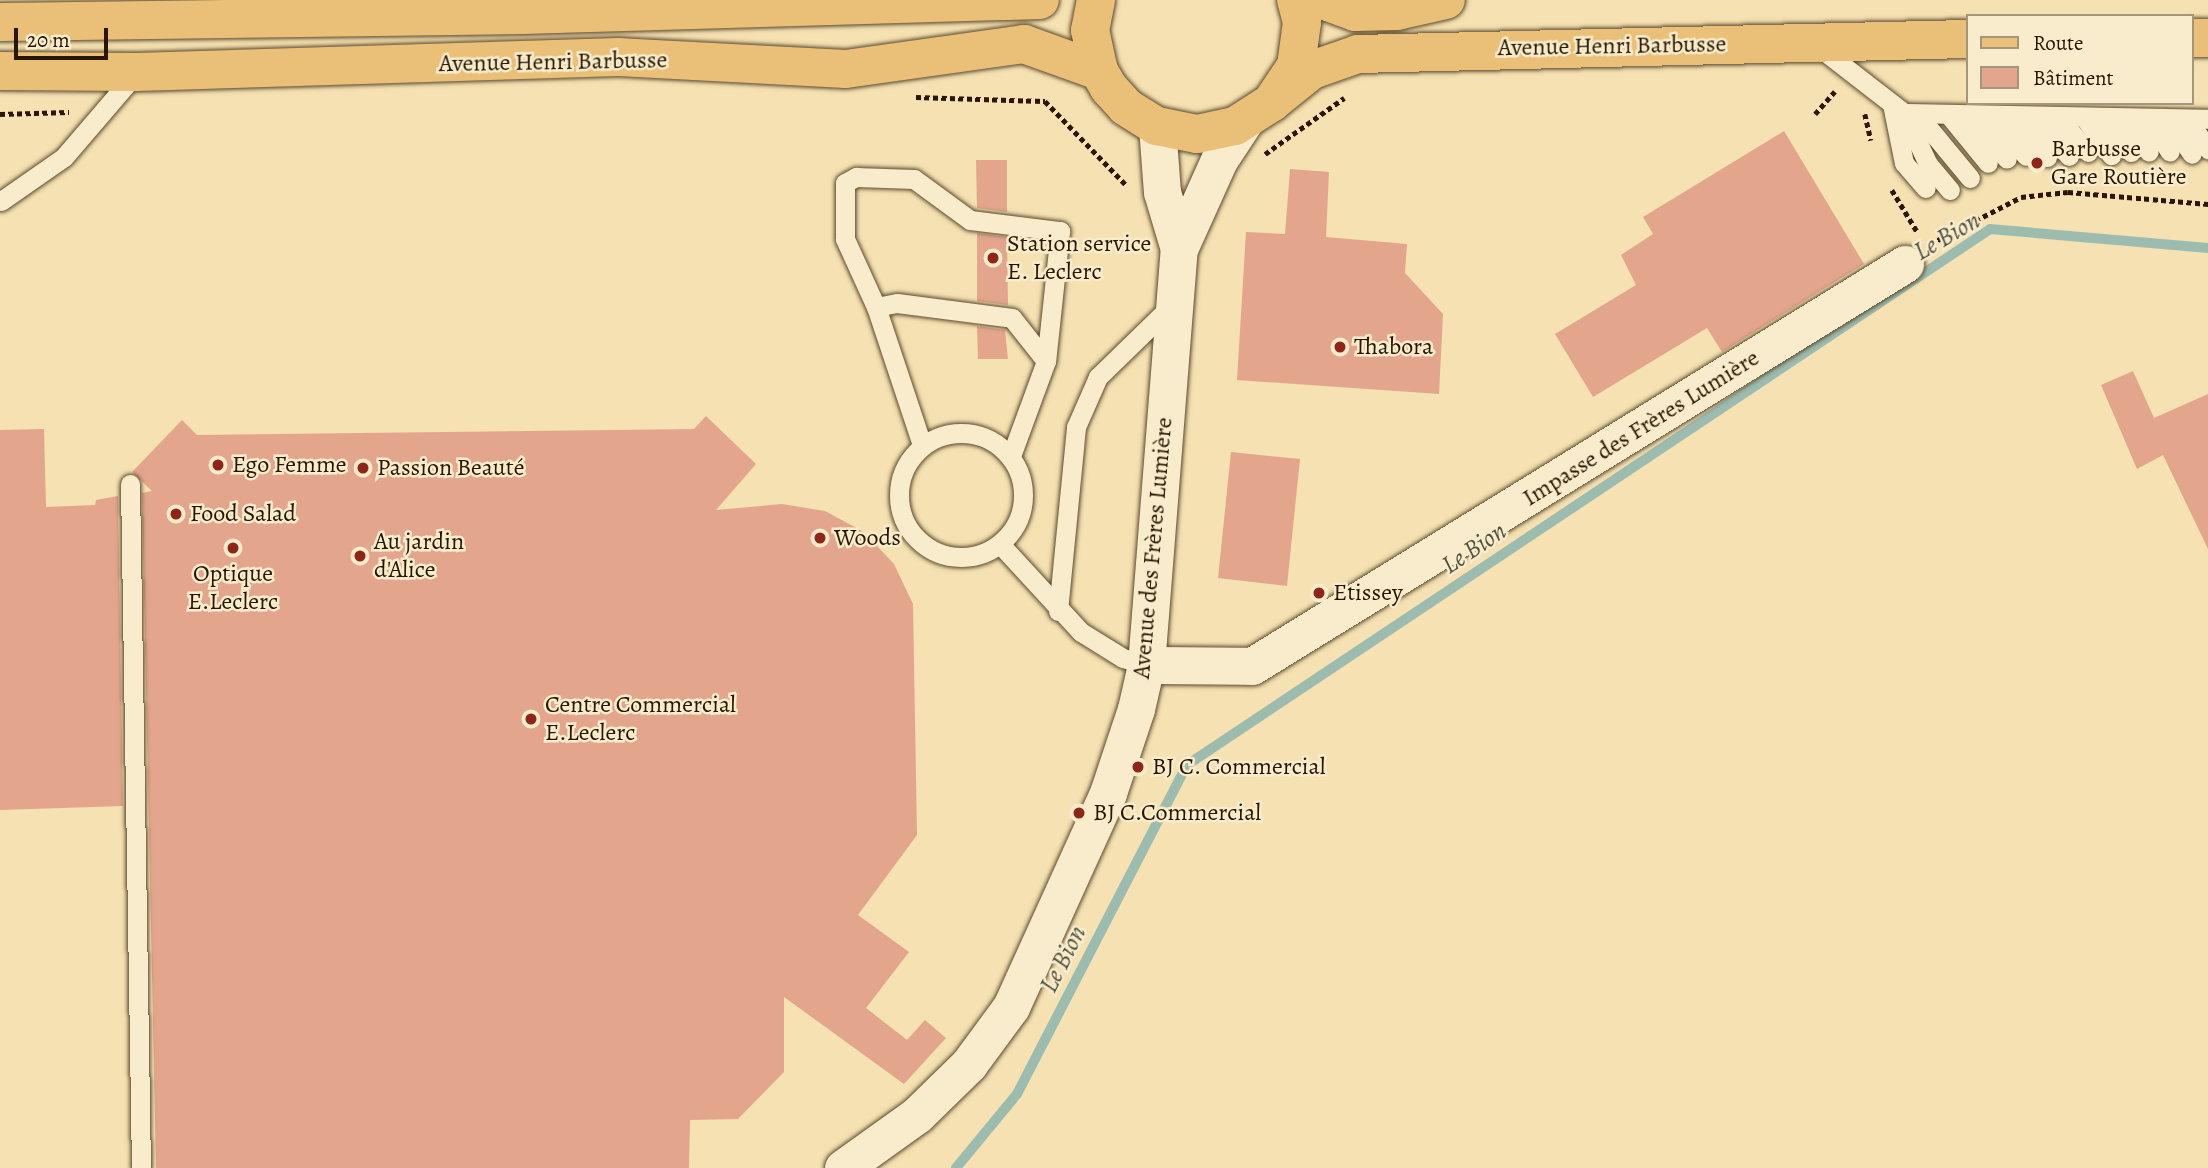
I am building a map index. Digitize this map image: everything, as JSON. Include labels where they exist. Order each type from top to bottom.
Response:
[{"type":"main road","name":"Avenue Henri Barbusse","points":[[0,22],[148,9],[522,16],[1040,0]]},
{"type":"main road","points":[[1096,0],[1090,30],[1099,71],[1126,107],[1157,126]]},
{"type":"main road","points":[[1258,111],[1296,66],[1302,22],[1296,0]]},
{"type":"main road","points":[[1322,0],[1355,12],[1397,11],[1446,0]]},
{"type":"main road","name":"Avenue Henri Barbusse","points":[[1157,126],[1197,134],[1235,127],[1312,70],[1357,54],[1966,39]]},
{"type":"main road","name":"Avenue Henri Barbusse","points":[[0,71],[137,72],[618,57],[846,69],[1024,44],[1099,71]]},
{"type":"street","name":"Avenue des Frères Lumière","points":[[844,1168],[917,1115],[969,1063],[1011,1007],[1108,793],[1136,709],[1146,665],[1179,249],[1219,160],[1258,111]]},
{"type":"street","name":"Avenue des Frères Lumière","points":[[1157,126],[1162,192],[1179,249]]},
{"type":"street","name":"Impasse des Frères Lumière","points":[[1146,665],[1252,666],[1905,264]]},
{"type":"lane","points":[[1814,43],[1904,110],[1970,178]]},
{"type":"lane","points":[[0,202],[64,157],[137,72]]},
{"type":"lane","points":[[1904,110],[1970,115],[2208,119]]},
{"type":"lane","points":[[1904,110],[1904,163],[1926,188]]},
{"type":"lane","points":[[1904,110],[1928,164],[1950,190]]},
{"type":"lane","points":[[1948,114],[1997,161],[1970,115]]},
{"type":"lane","points":[[1992,115],[2026,156]]},
{"type":"lane","points":[[2012,116],[2047,157]]},
{"type":"lane","points":[[2034,116],[2078,154],[2058,117]]},
{"type":"lane","points":[[2084,117],[2130,153]]},
{"type":"lane","points":[[2106,117],[2130,153]]},
{"type":"lane","points":[[2127,118],[2130,153]]},
{"type":"lane","points":[[2148,118],[2170,152]]},
{"type":"lane","points":[[2178,119],[2200,152]]},
{"type":"lane","points":[[922,445],[876,307],[845,239],[845,183],[856,177],[914,179],[970,220],[1060,231],[1046,361],[1010,456]]},
{"type":"lane","points":[[876,307],[897,303],[1012,318],[1046,361]]},
{"type":"lane","points":[[1058,611],[1076,427],[1098,377],[1174,303]]},
{"type":"lane","points":[[952,433],[985,436],[1010,456],[1023,486],[1020,518],[1000,544],[970,557],[937,553],[924,548],[912,534],[899,503],[903,471],[922,445],[952,433]]},
{"type":"lane","points":[[130,484],[141,1168]]},
{"type":"lane","points":[[1000,544],[1058,611],[1123,658],[1146,665]]},
{"type":"path","points":[[1263,155],[1350,93]]},
{"type":"path","points":[[912,97],[1045,101],[1129,188],[1149,195],[1162,192]]},
{"type":"path","points":[[0,114],[106,109]]},
{"type":"path","points":[[1905,264],[1928,244],[2021,197],[2068,192],[2208,204]]},
{"type":"building","points":[[1784,131],[1864,264],[1722,352],[1707,328],[1593,397],[1555,334],[1636,285],[1621,255],[1653,234],[1643,217]]},
{"type":"building","points":[[976,160],[1007,160],[1007,212],[977,208]]},
{"type":"building","name":"Thabora","points":[[1290,169],[1329,172],[1326,237],[1407,244],[1405,273],[1443,314],[1439,394],[1237,380],[1246,232],[1285,234]]},
{"type":"building","points":[[977,233],[1007,237],[1008,305],[977,301]]},
{"type":"building","points":[[977,326],[1005,330],[1008,359],[978,359]]},
{"type":"building","points":[[2133,371],[2154,418],[2208,394],[2208,549],[2163,455],[2137,469],[2101,385]]},
{"type":"building","name":"Centre Commercial E.Leclerc","points":[[706,416],[756,464],[716,510],[782,504],[825,511],[864,532],[894,564],[913,604],[917,835],[858,915],[909,952],[866,1008],[907,1040],[925,1020],[946,1038],[904,1084],[784,997],[784,1072],[738,1119],[690,1120],[689,1168],[156,1168],[142,493],[152,491],[132,472],[182,420],[197,435],[694,429]]},
{"type":"building","points":[[44,429],[46,507],[95,505],[96,500],[118,496],[123,806],[0,810],[0,430]]},
{"type":"building","points":[[1231,452],[1300,459],[1287,586],[1218,578]]},
{"type":"waterway","name":"Le Bion","points":[[956,1168],[1017,1094],[1187,765],[1990,229],[2208,248]]},
{"type":"place","name":"Barbusse Gare Routière","points":[[2037,163]]},
{"type":"place","name":"Station service E. Leclerc","points":[[993,258]]},
{"type":"place","name":"Thabora","points":[[1340,347]]},
{"type":"place","name":"Ego Femme","points":[[218,465]]},
{"type":"place","name":"Passion Beauté","points":[[363,468]]},
{"type":"place","name":"Food Salad","points":[[176,514]]},
{"type":"place","name":"Woods","points":[[820,538]]},
{"type":"place","name":"Optique E.Leclerc","points":[[233,548]]},
{"type":"place","name":"Au jardin d'Alice","points":[[360,556]]},
{"type":"place","name":"Etissey","points":[[1319,593]]},
{"type":"place","name":"Centre Commercial E.Leclerc","points":[[531,719]]},
{"type":"place","name":"BJ C. Commercial","points":[[1138,767]]},
{"type":"place","name":"BJ C.Commercial","points":[[1079,813]]}]
